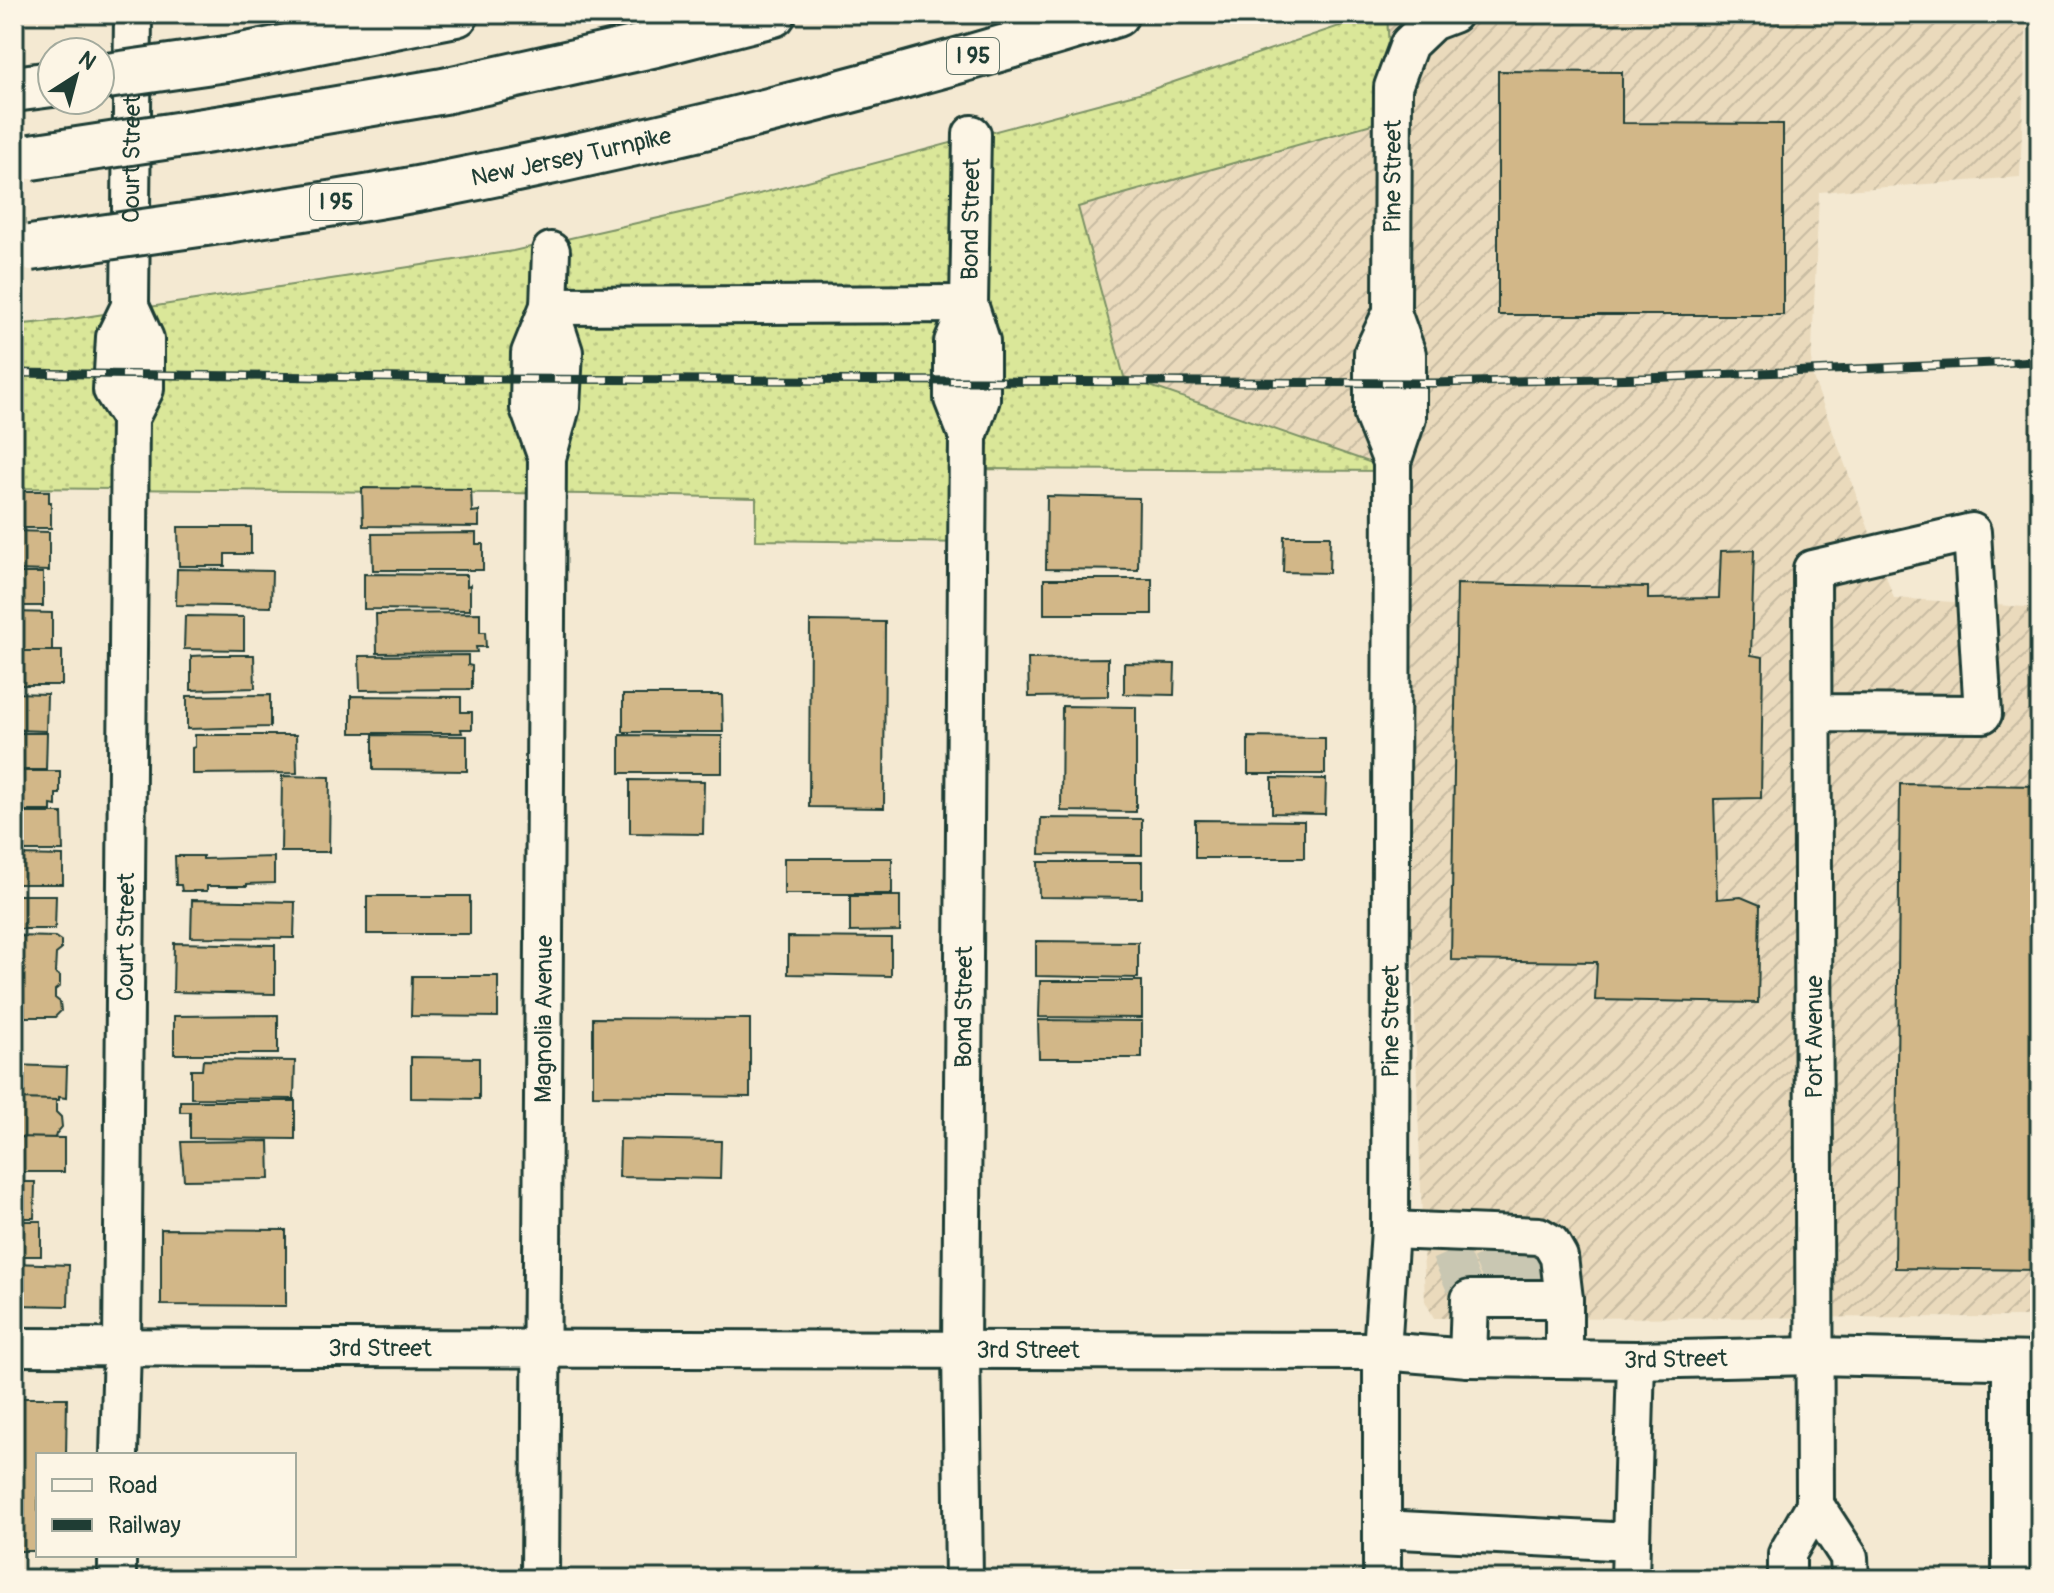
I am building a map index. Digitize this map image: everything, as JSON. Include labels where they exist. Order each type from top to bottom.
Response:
[{"type":"highway","points":[[23,158],[444,91],[656,44],[773,14]]},
{"type":"highway","points":[[116,75],[226,59],[451,15]]},
{"type":"highway","name":"New Jersey Turnpike","points":[[22,249],[227,220],[445,183],[654,139],[861,88],[1100,19]]},
{"type":"street","name":"Court Street","points":[[119,1453],[130,418],[145,389],[145,339],[130,306],[133,14]]},
{"type":"street","name":"Pine Street","points":[[1382,1579],[1382,1351],[1390,1230],[1392,462],[1373,415],[1373,352],[1392,312],[1393,87],[1409,44],[1432,22],[1453,14]]},
{"type":"street","name":"Bond Street","points":[[964,1579],[961,1349],[968,437],[981,399],[981,341],[969,304],[972,134]]},
{"type":"street","name":"Magnolia Avenue","points":[[540,1579],[547,458],[561,407],[564,352],[549,306],[551,251]]},
{"type":"street","points":[[549,306],[969,304]]},
{"type":"street","name":"Port Avenue","points":[[1813,713],[1983,714],[1972,532],[1812,569],[1815,1505]]},
{"type":"street","points":[[1390,1230],[1447,1242],[1500,1243],[1539,1236],[1551,1243],[1559,1257],[1531,1295]]},
{"type":"street","points":[[1468,1358],[1468,1295],[1531,1295]]},
{"type":"street","points":[[1531,1295],[1564,1359]]},
{"type":"street","name":"3rd Street","points":[[14,1347],[1382,1351],[1468,1358],[1636,1360],[1814,1356],[2025,1361]]},
{"type":"street","points":[[1630,1579],[1636,1360]]},
{"type":"street","points":[[2011,1579],[2025,1538],[2025,1361]]},
{"type":"street","points":[[1787,1579],[1787,1554],[1815,1505],[1849,1557],[1850,1579]]},
{"type":"street","points":[[1382,1529],[1631,1542]]},
{"type":"street","points":[[117,1557],[117,1579]]},
{"type":"shaded area","points":[[1387,14],[2027,14],[2020,177],[1819,192],[1811,372],[1894,598],[2040,608],[2040,1317],[1434,1318],[1425,1301],[1395,472],[1124,377],[1078,206],[1393,118]]},
{"type":"green space","points":[[1375,14],[1387,14],[1393,118],[1078,207],[1124,377],[1395,471],[975,469],[974,543],[756,540],[756,498],[14,488],[14,325],[65,320],[513,251],[725,203],[1150,90]]},
{"type":"building","points":[[1498,71],[1622,72],[1622,123],[1783,124],[1783,315],[1498,315]]},
{"type":"building","points":[[362,488],[471,489],[472,512],[479,511],[479,527],[363,526]]},
{"type":"building","points":[[14,491],[49,491],[51,528],[14,528]]},
{"type":"building","points":[[1047,496],[1139,498],[1138,570],[1046,569]]},
{"type":"building","points":[[178,527],[251,527],[251,554],[225,554],[225,566],[179,566]]},
{"type":"building","points":[[14,531],[49,532],[49,571],[14,570]]},
{"type":"building","points":[[476,533],[476,544],[483,544],[483,570],[373,570],[372,534]]},
{"type":"building","points":[[1284,536],[1330,536],[1329,573],[1283,572]]},
{"type":"building","points":[[1754,550],[1751,655],[1763,657],[1761,798],[1714,799],[1717,899],[1741,897],[1760,905],[1758,1003],[1595,1000],[1597,962],[1451,960],[1457,584],[1648,587],[1648,599],[1719,598],[1721,551]]},
{"type":"building","points":[[177,569],[272,571],[271,607],[176,605]]},
{"type":"building","points":[[14,573],[43,573],[43,606],[14,606]]},
{"type":"building","points":[[364,574],[467,575],[470,610],[364,609]]},
{"type":"building","points":[[1044,579],[1152,579],[1152,614],[1044,614]]},
{"type":"building","points":[[14,612],[52,613],[52,651],[14,651]]},
{"type":"building","points":[[480,613],[480,632],[485,632],[486,647],[476,647],[477,652],[377,653],[376,614]]},
{"type":"building","points":[[185,616],[244,617],[244,650],[184,649]]},
{"type":"building","points":[[810,621],[885,622],[884,808],[809,807]]},
{"type":"building","points":[[14,651],[62,651],[62,685],[14,685]]},
{"type":"building","points":[[254,655],[255,688],[191,690],[191,656]]},
{"type":"building","points":[[468,655],[468,665],[472,666],[472,689],[360,690],[359,656]]},
{"type":"building","points":[[1108,658],[1108,696],[1029,697],[1028,659]]},
{"type":"building","points":[[1124,663],[1175,664],[1174,695],[1124,694]]},
{"type":"building","points":[[14,693],[47,694],[46,731],[14,730]]},
{"type":"building","points":[[270,695],[270,727],[187,729],[187,696]]},
{"type":"building","points":[[623,695],[722,695],[723,732],[623,732]]},
{"type":"building","points":[[351,696],[461,697],[461,712],[472,712],[472,729],[461,729],[462,733],[351,733]]},
{"type":"building","points":[[1062,706],[1136,707],[1136,812],[1061,811]]},
{"type":"building","points":[[14,733],[47,733],[46,770],[14,770]]},
{"type":"building","points":[[195,735],[296,735],[297,773],[192,774]]},
{"type":"building","points":[[373,735],[467,736],[467,771],[373,770]]},
{"type":"building","points":[[620,735],[722,736],[722,773],[620,773]]},
{"type":"building","points":[[1248,737],[1325,738],[1325,774],[1248,774]]},
{"type":"building","points":[[14,771],[60,771],[60,794],[56,794],[56,806],[51,805],[51,811],[14,811]]},
{"type":"building","points":[[282,776],[330,777],[329,852],[281,852]]},
{"type":"building","points":[[1272,778],[1326,779],[1325,814],[1272,813]]},
{"type":"building","points":[[630,780],[704,781],[703,834],[630,833]]},
{"type":"building","points":[[1900,784],[2040,786],[2040,1270],[1895,1268]]},
{"type":"building","points":[[14,813],[62,813],[63,851],[14,851]]},
{"type":"building","points":[[1041,818],[1142,819],[1142,855],[1040,854]]},
{"type":"building","points":[[1195,820],[1304,821],[1304,858],[1195,858]]},
{"type":"building","points":[[16,855],[63,856],[63,884],[15,884]]},
{"type":"building","points":[[175,856],[203,856],[203,859],[274,857],[274,883],[207,886],[207,891],[182,891],[181,885],[176,885]]},
{"type":"building","points":[[784,858],[892,858],[892,894],[784,894]]},
{"type":"building","points":[[1038,862],[1142,862],[1142,898],[1039,897]]},
{"type":"building","points":[[14,895],[56,895],[55,929],[14,929]]},
{"type":"building","points":[[367,896],[470,896],[470,934],[367,934]]},
{"type":"building","points":[[850,896],[900,896],[900,931],[850,932]]},
{"type":"building","points":[[192,900],[295,902],[294,938],[191,937]]},
{"type":"building","points":[[14,936],[55,937],[61,941],[61,950],[56,954],[55,973],[60,976],[60,986],[55,990],[55,998],[60,1002],[61,1011],[55,1017],[14,1017]]},
{"type":"building","points":[[788,937],[891,938],[891,976],[788,974]]},
{"type":"building","points":[[1036,941],[1138,942],[1138,978],[1036,976]]},
{"type":"building","points":[[174,943],[275,945],[275,994],[173,992]]},
{"type":"building","points":[[412,976],[498,976],[498,1017],[411,1016]]},
{"type":"building","points":[[1040,981],[1142,981],[1142,1018],[1039,1017]]},
{"type":"building","points":[[278,1015],[278,1054],[174,1054],[174,1016]]},
{"type":"building","points":[[593,1018],[750,1019],[750,1097],[593,1095]]},
{"type":"building","points":[[1038,1020],[1142,1021],[1142,1058],[1039,1058]]},
{"type":"building","points":[[411,1057],[479,1058],[479,1099],[411,1098]]},
{"type":"building","points":[[203,1060],[295,1061],[294,1099],[191,1098],[191,1070],[202,1070]]},
{"type":"building","points":[[14,1065],[67,1067],[66,1098],[19,1099],[19,1087],[14,1087]]},
{"type":"building","points":[[14,1099],[56,1100],[56,1112],[61,1117],[62,1127],[55,1138],[14,1137]]},
{"type":"building","points":[[180,1101],[295,1101],[295,1139],[190,1138],[190,1112],[180,1112]]},
{"type":"building","points":[[14,1137],[64,1138],[64,1172],[14,1172]]},
{"type":"building","points":[[620,1139],[721,1141],[720,1179],[619,1177]]},
{"type":"building","points":[[269,1141],[270,1179],[184,1180],[181,1142]]},
{"type":"building","points":[[14,1182],[35,1182],[34,1218],[14,1218]]},
{"type":"building","points":[[14,1221],[41,1221],[41,1256],[14,1256]]},
{"type":"building","points":[[161,1229],[286,1230],[286,1306],[161,1305]]},
{"type":"building","points":[[14,1263],[69,1265],[68,1306],[14,1305]]},
{"type":"building","points":[[21,1398],[67,1398],[66,1453],[36,1453],[36,1551],[14,1551],[14,1401],[17,1440],[21,1440]]},
{"type":"tunnel","points":[[1489,1251],[1507,1289]]},
{"type":"tunnel","points":[[1449,1252],[1466,1290]]},
{"type":"tunnel","points":[[1517,1253],[1535,1290]]},
{"type":"railway","points":[[14,373],[495,379],[1434,383],[1646,378],[2040,361]]}]
